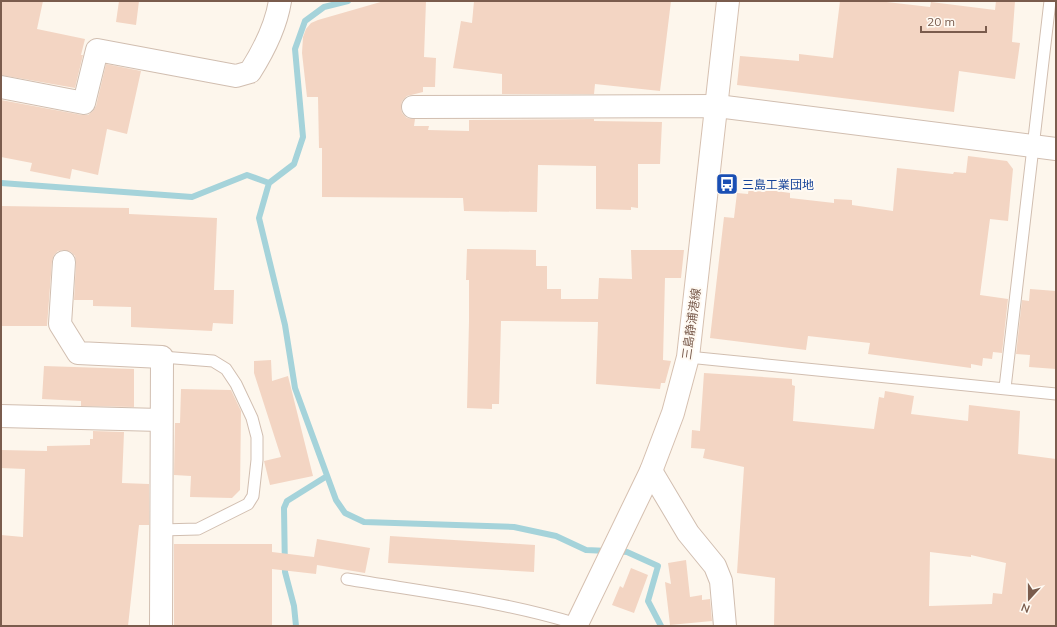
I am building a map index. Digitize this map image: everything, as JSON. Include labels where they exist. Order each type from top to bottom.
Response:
[{"type":"street","points":[[1,87],[84,103],[97,50],[236,76],[250,72],[264,49],[279,9],[280,1]]},
{"type":"street","name":"三島静浦港線","points":[[576,625],[651,471],[673,413],[688,356],[728,1]]},
{"type":"street","points":[[413,107],[717,106],[1056,149]]},
{"type":"street","points":[[64,262],[60,324],[78,353],[162,357],[160,626]]},
{"type":"street","points":[[1,416],[161,420]]},
{"type":"street","points":[[651,471],[688,532],[715,566],[721,581],[725,626]]},
{"type":"lane","points":[[1005,388],[1050,1]]},
{"type":"lane","points":[[688,356],[1056,394]]},
{"type":"lane","points":[[161,530],[198,529],[248,504],[254,491],[258,460],[258,437],[252,418],[236,384],[226,369],[213,360],[162,357]]},
{"type":"lane","points":[[347,579],[442,595],[550,616],[576,625]]},
{"type":"building","points":[[1,1],[43,1],[37,29],[85,39],[81,55],[83,55],[75,88],[1,75]]},
{"type":"building","points":[[119,1],[139,1],[136,25],[116,22]]},
{"type":"building","points":[[384,1],[426,1],[424,57],[436,58],[435,87],[423,87],[423,92],[407,96],[402,101],[402,113],[407,118],[415,119],[414,126],[429,126],[428,130],[469,131],[469,120],[594,119],[594,121],[662,122],[660,164],[638,164],[638,208],[631,207],[631,210],[596,209],[596,166],[538,165],[537,212],[464,211],[463,198],[322,197],[322,148],[319,148],[318,97],[307,97],[302,53],[303,37],[306,29],[311,23]]},
{"type":"building","points":[[474,1],[671,1],[660,91],[595,84],[594,94],[502,94],[502,74],[453,68],[461,21],[472,23]]},
{"type":"building","points":[[840,1],[878,1],[930,7],[931,2],[995,10],[996,1],[1015,1],[1012,42],[1020,43],[1015,79],[959,71],[954,112],[737,85],[740,56],[799,61],[799,54],[833,58]]},
{"type":"building","points":[[106,64],[141,71],[127,134],[107,129],[98,175],[72,169],[70,179],[30,171],[32,163],[1,157],[1,100],[88,115],[96,106]]},
{"type":"building","points":[[968,156],[1007,161],[1013,169],[1008,221],[990,219],[980,295],[1008,299],[1002,353],[993,352],[992,359],[983,358],[982,366],[971,364],[971,368],[868,354],[870,343],[808,336],[806,350],[710,338],[724,217],[734,218],[737,193],[748,194],[749,187],[790,193],[790,198],[834,203],[834,199],[852,200],[852,205],[893,211],[897,168],[953,174],[954,172],[966,173]]},
{"type":"building","points":[[1,206],[129,208],[129,214],[217,218],[214,290],[234,290],[233,324],[213,323],[212,331],[131,327],[131,307],[93,306],[93,300],[74,300],[75,256],[71,252],[64,250],[58,251],[54,255],[52,261],[47,326],[1,326]]},
{"type":"building","points":[[467,249],[536,250],[536,266],[547,266],[547,289],[561,289],[561,299],[598,299],[599,278],[632,279],[631,250],[684,250],[681,278],[665,278],[663,360],[671,361],[665,383],[661,383],[660,389],[596,384],[598,322],[501,321],[499,404],[492,404],[492,409],[467,408],[469,280],[466,280]]},
{"type":"building","points":[[1030,289],[1056,291],[1056,369],[1029,367],[1030,355],[1016,354],[1022,300],[1029,301]]},
{"type":"building","points":[[271,360],[272,381],[288,376],[313,476],[270,485],[264,461],[281,457],[254,373],[254,361]]},
{"type":"building","points":[[44,366],[134,369],[134,407],[81,406],[81,401],[42,399]]},
{"type":"building","points":[[704,373],[792,379],[792,385],[795,386],[793,421],[874,429],[879,397],[884,398],[885,391],[914,396],[911,414],[968,421],[969,405],[1020,411],[1018,454],[1056,459],[1056,626],[774,626],[775,578],[737,573],[744,467],[703,458],[705,449],[691,448],[692,430],[700,431]],"holes":[[[930,552],[971,557],[971,555],[1006,563],[1002,594],[993,593],[992,604],[929,606]]]},
{"type":"building","points":[[181,389],[231,390],[241,411],[240,490],[232,498],[190,497],[191,476],[174,475],[175,423],[180,423]]},
{"type":"building","points":[[93,431],[124,432],[122,483],[149,484],[149,525],[139,525],[128,626],[1,626],[1,535],[23,537],[25,469],[1,468],[1,450],[47,451],[47,446],[90,445],[90,439],[93,439]]},
{"type":"building","points":[[390,536],[535,545],[534,572],[388,563]]},
{"type":"building","points":[[317,539],[370,548],[365,573],[317,565],[316,574],[272,569],[272,626],[174,626],[174,544],[272,544],[272,552],[314,557]]},
{"type":"building","points":[[686,560],[690,597],[702,595],[702,600],[710,599],[712,621],[670,625],[665,582],[671,584],[668,563]]},
{"type":"building","points":[[631,568],[648,575],[634,613],[612,605],[620,586],[623,588]]},
{"type":"waterway","points":[[348,1],[324,7],[305,21],[295,49],[303,137],[294,164],[269,183],[259,218],[285,325],[295,388],[336,500],[345,513],[364,522],[514,527],[556,536],[586,550],[608,551]]},
{"type":"waterway","points":[[1,183],[192,197],[247,175],[269,183]]},
{"type":"waterway","points":[[296,626],[294,606],[285,572],[284,508],[287,501],[327,476]]},
{"type":"waterway","points":[[617,551],[627,552],[658,566],[648,601],[661,626]]},
{"type":"place","name":"三島工業団地","points":[[727,184]]}]
